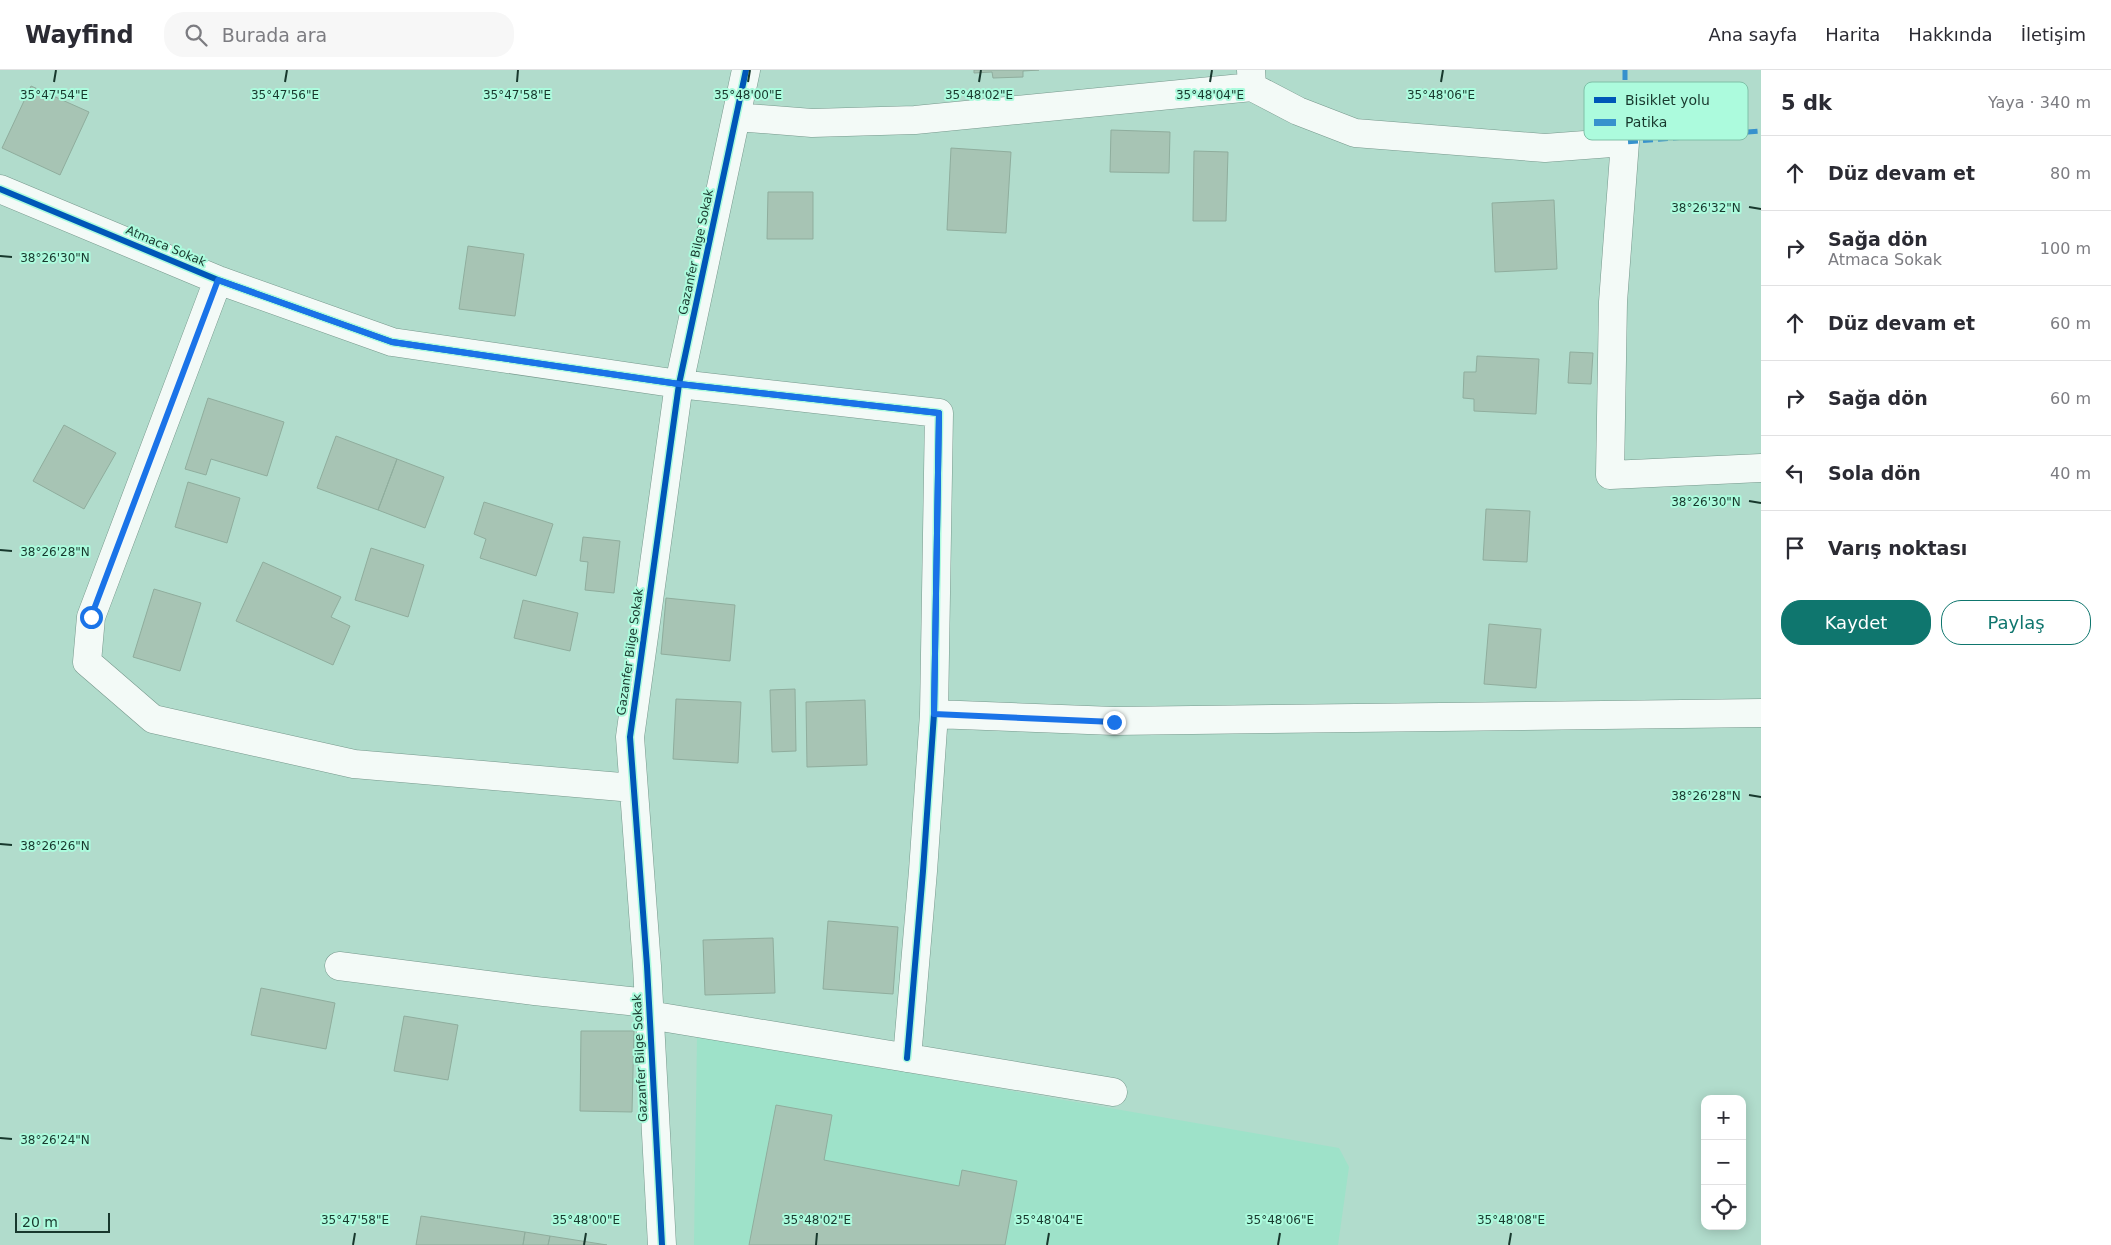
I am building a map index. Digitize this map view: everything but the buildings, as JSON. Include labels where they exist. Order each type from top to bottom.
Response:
[{"type":"street","name":"Gazanfer Bilge Sokak","points":[[662,1245],[649,1009],[630,736],[679,384],[746,70]]},
{"type":"street","points":[[736,117],[812,123],[915,120],[1251,79],[1298,111],[1355,132],[1545,148],[1625,142],[1613,302],[1610,475],[1761,468]]},
{"type":"street","name":"Atmaca Sokak","points":[[0,189],[218,280],[392,342],[679,384],[939,413],[934,714]]},
{"type":"street","points":[[218,280],[91,617],[87,662],[153,719],[354,764],[633,788]]},
{"type":"street","points":[[907,1058],[934,714],[1114,722],[1761,713]]},
{"type":"street","points":[[339,966],[535,991],[649,1009],[907,1058],[1113,1092]]},
{"type":"shaded area","points":[[697,1036],[1339,1148],[1349,1167],[1338,1245],[694,1245]]},
{"type":"marked path","points":[[1625,70],[1625,82]]},
{"type":"marked path","points":[[1748,132],[1761,131]]},
{"type":"marked path","points":[[1625,140],[1625,142],[1650,140]]},
{"type":"cycle path","points":[[662,1245],[647,966],[630,737],[679,384],[746,70]]},
{"type":"cycle path","points":[[0,189],[218,280],[392,342],[679,384],[939,413],[934,714],[907,1058]]},
{"type":"route","points":[[91,617],[218,280],[392,342],[679,384],[939,413],[934,714],[1114,722]]}]
